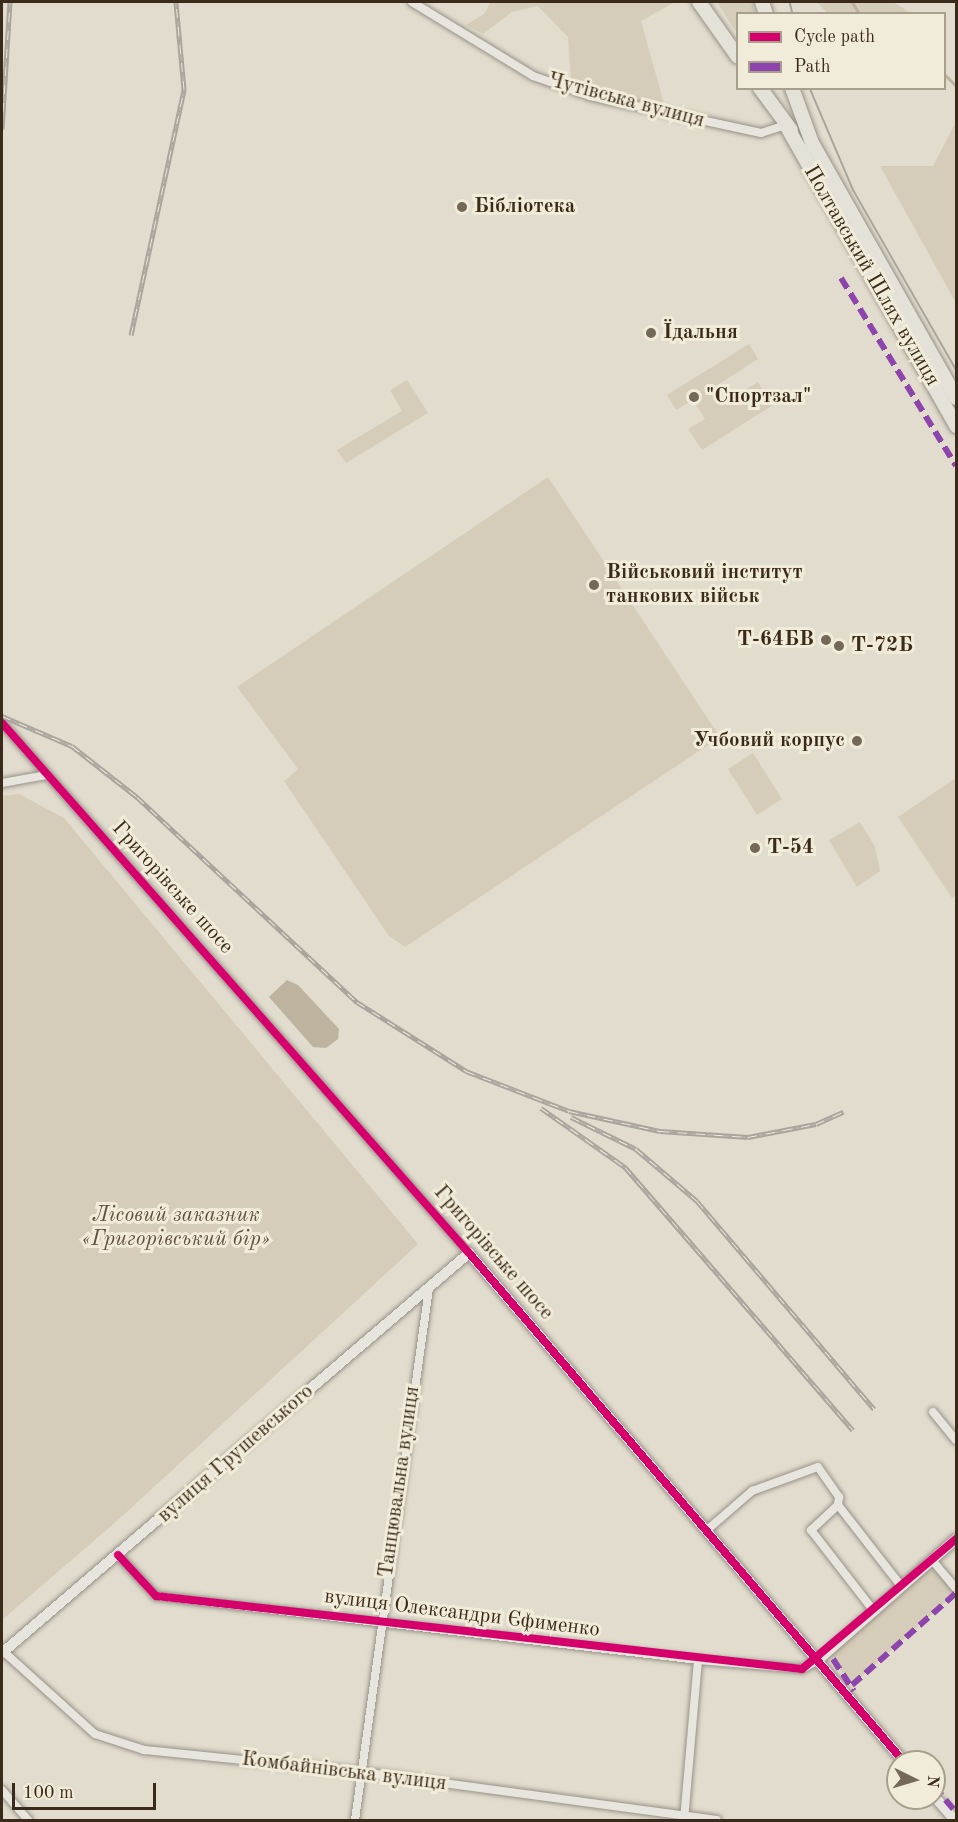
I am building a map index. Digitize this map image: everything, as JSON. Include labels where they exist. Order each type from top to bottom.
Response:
[{"type":"main road","points":[[699,2],[736,54]]},
{"type":"main road","name":"Полтавський Шлях вулиця","points":[[761,90],[786,125],[833,180],[957,398]]},
{"type":"main road","points":[[793,90],[833,180]]},
{"type":"main road","name":"Полтавський Шлях вулиця","points":[[786,125],[957,426]]},
{"type":"street","name":"Чутівська вулиця","points":[[412,2],[533,76],[590,96],[761,133],[786,125]]},
{"type":"street","name":"Григорівське шосе","points":[[2,723],[469,1253],[894,1750]]},
{"type":"street","points":[[2,783],[46,775]]},
{"type":"street","name":"вулиця Грушевського","points":[[2,1652],[469,1253]]},
{"type":"street","name":"Танцювальна вулиця","points":[[355,1821],[380,1623],[429,1288]]},
{"type":"street","points":[[933,1412],[957,1440]]},
{"type":"street","points":[[707,1530],[752,1491],[814,1466],[839,1497],[838,1505],[811,1530],[873,1610]]},
{"type":"street","points":[[838,1505],[901,1586]]},
{"type":"street","points":[[817,1661],[957,1539]]},
{"type":"street","name":"вулиця Олександри Єфименко","points":[[118,1555],[156,1596],[698,1660],[802,1669],[817,1661]]},
{"type":"street","points":[[932,1560],[957,1589]]},
{"type":"street","name":"Комбайнівська вулиця","points":[[2,1652],[95,1734],[144,1749],[362,1772],[684,1819],[717,1821]]},
{"type":"street","points":[[684,1819],[698,1660]]},
{"type":"street","points":[[2,1790],[28,1821]]},
{"type":"green space","points":[[491,2],[675,2],[641,21],[666,111],[571,78],[568,37],[538,6],[512,12],[483,34],[466,25],[484,14]]},
{"type":"green space","points":[[717,2],[753,2],[755,12],[736,12],[736,31]]},
{"type":"green space","points":[[817,2],[893,2],[909,12],[826,12]]},
{"type":"green space","points":[[956,122],[956,303],[880,166],[933,166]]},
{"type":"green space","name":"\"Спортзал\"","points":[[749,344],[758,359],[713,388],[723,404],[758,382],[773,405],[702,450],[688,429],[705,419],[693,400],[676,410],[667,395]]},
{"type":"green space","points":[[407,380],[428,413],[346,463],[337,450],[402,411],[390,390]]},
{"type":"green space","points":[[548,477],[720,737],[405,947],[389,936],[284,781],[298,769],[237,687]]},
{"type":"green space","points":[[753,753],[782,799],[757,815],[728,769]]},
{"type":"green space","points":[[956,778],[956,895],[952,898],[898,817]]},
{"type":"green space","name":"Лісовий заказник «Григорівський бір»","points":[[19,794],[64,818],[418,1244],[118,1520],[2,1620],[2,796]]},
{"type":"green space","points":[[860,822],[875,847],[880,871],[857,887],[829,840]]},
{"type":"green space","points":[[932,1560],[956,1593],[852,1685],[827,1652]]},
{"type":"shaded area","points":[[287,980],[298,985],[339,1029],[338,1039],[326,1048],[313,1047],[269,997]]},
{"type":"waterway","points":[[852,2],[858,12]]},
{"type":"waterway","points":[[946,76],[956,86]]},
{"type":"tram line","points":[[790,2],[792,12]]},
{"type":"tram line","points":[[811,90],[854,191],[956,369]]},
{"type":"railway","points":[[2,129],[10,2]]},
{"type":"railway","points":[[131,335],[184,89],[176,2]]},
{"type":"railway","points":[[2,716],[72,746],[137,797],[357,1002],[466,1071],[569,1111],[660,1131],[748,1137],[816,1124],[843,1112]]},
{"type":"railway","points":[[541,1108],[625,1167],[853,1430]]},
{"type":"railway","points":[[571,1117],[636,1149],[697,1201],[874,1409]]},
{"type":"marked path","points":[[841,278],[956,466]]},
{"type":"marked path","points":[[852,1685],[956,1593]]},
{"type":"marked path","points":[[833,1659],[854,1691]]},
{"type":"marked path","points":[[946,1800],[956,1812]]},
{"type":"cycle path","points":[[2,723],[469,1253],[894,1750]]},
{"type":"cycle path","points":[[118,1555],[156,1596],[802,1669],[956,1539]]},
{"type":"place","name":"Бібліотека","points":[[462,207]]},
{"type":"place","name":"Їдальня","points":[[651,333]]},
{"type":"place","name":"\"Спортзал\"","points":[[694,397]]},
{"type":"place","name":"Військовий інститут танкових військ","points":[[594,585]]},
{"type":"place","name":"Т-64БВ","points":[[826,640]]},
{"type":"place","name":"Т-72Б","points":[[839,646]]},
{"type":"place","name":"Учбовий корпус","points":[[857,741]]},
{"type":"place","name":"Т-54","points":[[755,848]]}]
